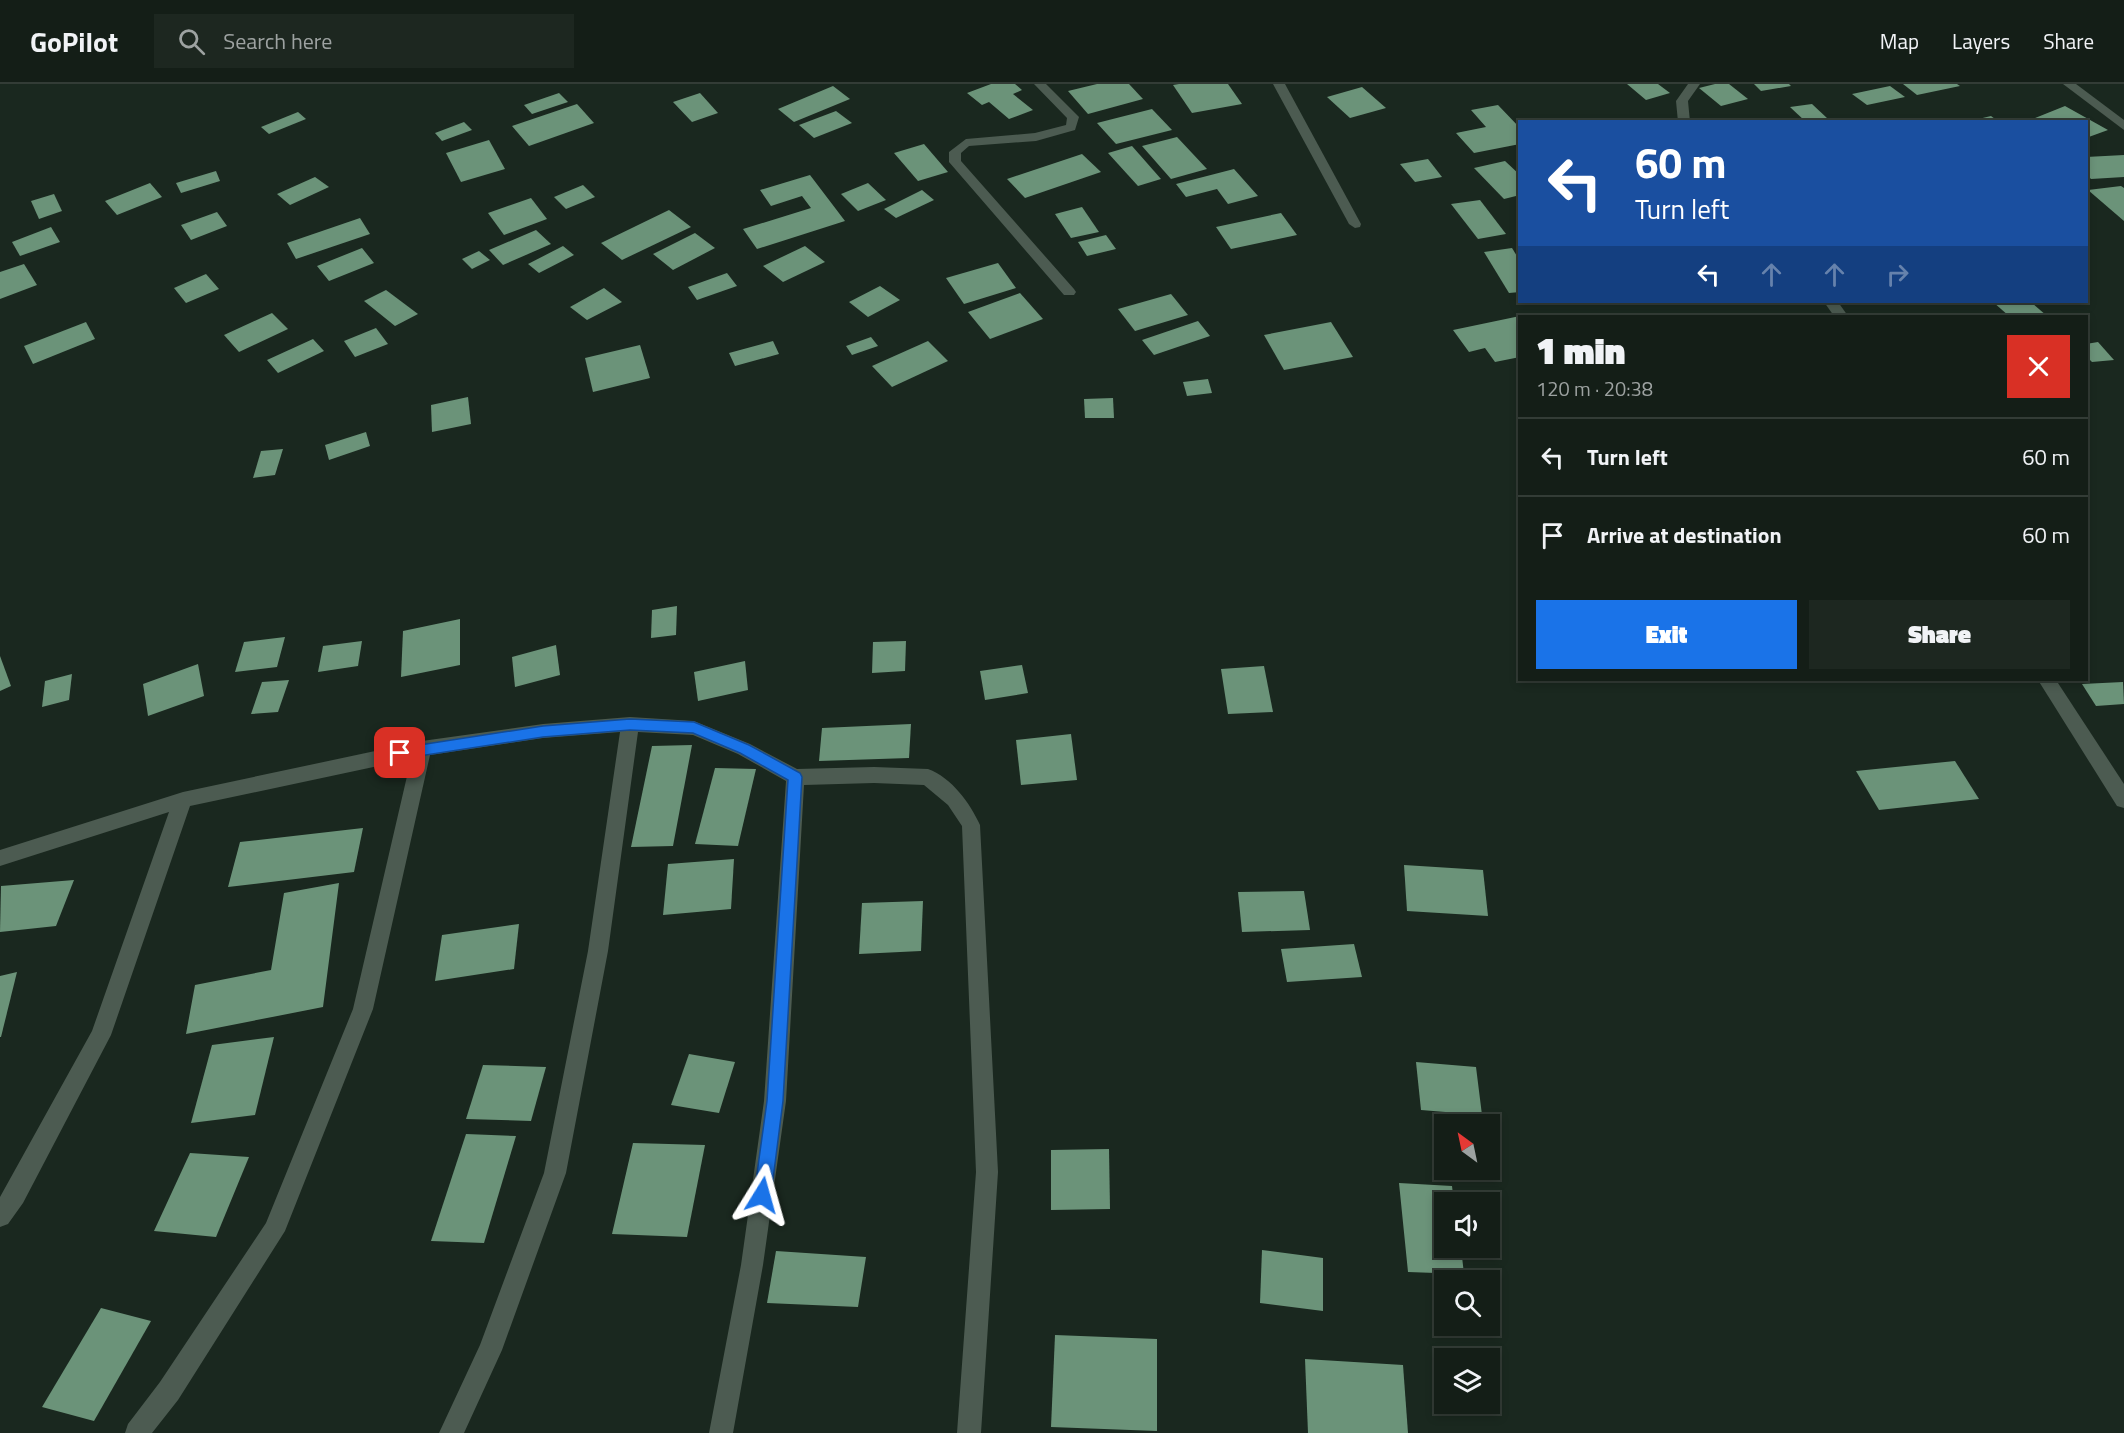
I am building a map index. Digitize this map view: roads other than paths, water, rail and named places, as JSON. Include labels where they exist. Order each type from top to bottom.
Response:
[{"type":"street","points":[[1040,84],[1073,117],[1071,127],[1036,137],[966,142],[954,152],[955,162],[1069,292]]},
{"type":"street","points":[[1279,84],[1355,224]]},
{"type":"street","points":[[1683,120],[1679,108],[1684,93],[1694,84]]},
{"type":"street","points":[[2068,84],[2124,126]]},
{"type":"street","points":[[2048,681],[2124,800]]},
{"type":"street","points":[[451,1433],[490,1350],[555,1173],[598,951],[630,724]]},
{"type":"street","points":[[0,858],[183,800],[422,749],[543,731],[630,724],[694,728],[744,749],[795,777],[874,775],[928,777],[955,799],[971,825],[987,1172],[969,1433]]},
{"type":"street","points":[[137,1433],[169,1391],[274,1231],[363,1009],[422,749]]},
{"type":"street","points":[[721,1433],[752,1265],[775,1101],[795,777]]},
{"type":"street","points":[[0,1216],[15,1195],[101,1035],[183,800]]}]
